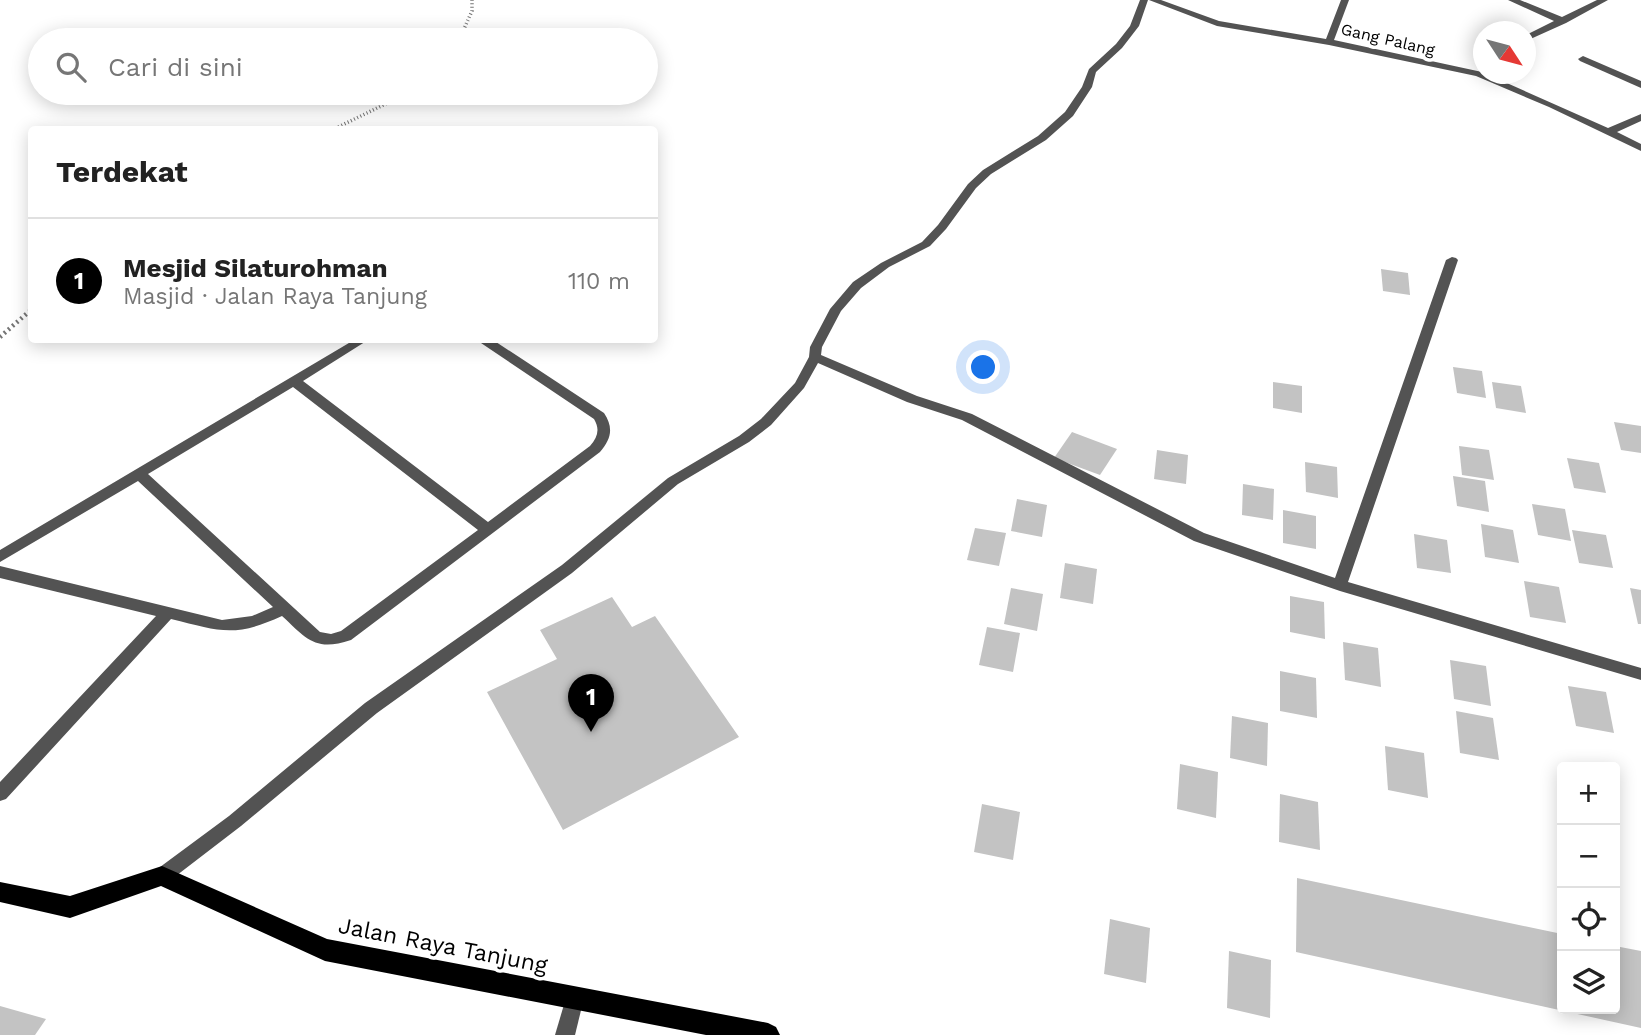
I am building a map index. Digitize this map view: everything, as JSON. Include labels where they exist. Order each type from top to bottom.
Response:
[{"type":"main road","points":[[0,892],[70,907],[162,876]]},
{"type":"main road","name":"Jalan Raya Tanjung","points":[[162,876],[325,950],[768,1035]]},
{"type":"street","points":[[162,876],[235,821],[371,708],[567,569],[673,481],[744,439],[766,422],[800,385],[836,309],[857,285],[885,265],[926,244],[972,186],[987,172],[1042,138],[1069,114],[1087,87],[1092,71],[1119,46],[1134,26],[1144,0]]},
{"type":"street","name":"Gang Palang","points":[[1153,0],[1217,23],[1473,70]]},
{"type":"street","points":[[1329,43],[1345,0]]},
{"type":"street","points":[[1512,0],[1563,21]]},
{"type":"street","points":[[1536,33],[1604,0]]},
{"type":"street","points":[[1583,59],[1641,85]]},
{"type":"street","name":"Gang Palang","points":[[1507,84],[1641,148]]},
{"type":"street","points":[[1609,132],[1641,117]]},
{"type":"street","points":[[1340,585],[1452,260]]},
{"type":"street","points":[[0,557],[357,343]]},
{"type":"street","points":[[138,473],[316,638],[331,640],[346,636],[595,449],[603,438],[605,429],[602,420],[595,413],[490,343]]},
{"type":"street","points":[[815,357],[912,399],[967,417],[1199,537],[1340,585],[1641,674]]},
{"type":"street","points":[[293,380],[488,530]]},
{"type":"street","points":[[0,572],[222,626],[264,618],[284,608]]},
{"type":"street","points":[[0,794],[168,613]]},
{"type":"street","points":[[565,1035],[575,998]]},
{"type":"path","points":[[464,28],[472,11],[471,0]]},
{"type":"path","points":[[340,126],[383,105]]},
{"type":"path","points":[[0,337],[28,312]]},
{"type":"building","points":[[1381,269],[1408,273],[1410,295],[1383,291]]},
{"type":"building","points":[[1453,367],[1482,371],[1486,398],[1457,393]]},
{"type":"building","points":[[1273,382],[1302,386],[1302,413],[1273,408]]},
{"type":"building","points":[[1492,382],[1521,386],[1526,413],[1496,408]]},
{"type":"building","points":[[1614,422],[1641,426],[1641,453],[1621,450]]},
{"type":"building","points":[[1072,432],[1117,449],[1100,475],[1054,458]]},
{"type":"building","points":[[1459,446],[1489,450],[1494,480],[1462,475]]},
{"type":"building","points":[[1157,450],[1188,455],[1186,484],[1154,479]]},
{"type":"building","points":[[1567,458],[1599,463],[1606,493],[1574,488]]},
{"type":"building","points":[[1305,462],[1337,467],[1338,498],[1306,492]]},
{"type":"building","points":[[1453,476],[1485,481],[1489,512],[1457,506]]},
{"type":"building","points":[[1243,484],[1274,489],[1273,520],[1242,515]]},
{"type":"building","points":[[1017,499],[1047,505],[1042,537],[1011,531]]},
{"type":"building","points":[[1532,504],[1565,509],[1571,541],[1538,535]]},
{"type":"building","points":[[1283,510],[1316,516],[1316,549],[1283,543]]},
{"type":"building","points":[[1481,524],[1513,530],[1519,563],[1485,557]]},
{"type":"building","points":[[975,528],[1006,533],[999,566],[967,560]]},
{"type":"building","points":[[1572,530],[1606,535],[1613,568],[1579,563]]},
{"type":"building","points":[[1414,534],[1447,540],[1451,573],[1417,568]]},
{"type":"building","points":[[1065,563],[1097,569],[1093,604],[1060,598]]},
{"type":"building","points":[[1524,581],[1559,587],[1566,623],[1530,617]]},
{"type":"building","points":[[1011,588],[1043,594],[1037,631],[1004,624]]},
{"type":"building","points":[[1630,588],[1641,590],[1641,624],[1638,624]]},
{"type":"building","points":[[1290,596],[1324,602],[1325,639],[1290,632]]},
{"type":"building","points":[[612,597],[632,627],[655,616],[739,737],[563,830],[487,692],[557,659],[540,630]]},
{"type":"building","points":[[987,627],[1020,633],[1013,672],[979,665]]},
{"type":"building","points":[[1343,642],[1378,648],[1381,687],[1345,680]]},
{"type":"building","points":[[1450,660],[1486,666],[1491,706],[1454,699]]},
{"type":"building","points":[[1280,671],[1316,678],[1317,718],[1280,711]]},
{"type":"building","points":[[1568,686],[1606,692],[1614,733],[1576,726]]},
{"type":"building","points":[[1456,711],[1493,718],[1499,760],[1460,753]]},
{"type":"building","points":[[1232,716],[1268,723],[1267,766],[1230,758]]},
{"type":"building","points":[[1385,746],[1424,753],[1428,798],[1388,790]]},
{"type":"building","points":[[1180,764],[1218,772],[1216,818],[1177,809]]},
{"type":"building","points":[[1280,794],[1318,802],[1320,850],[1279,842]]},
{"type":"building","points":[[982,804],[1020,812],[1013,860],[974,852]]},
{"type":"building","points":[[1297,878],[1557,933],[1557,1009],[1296,952]]},
{"type":"building","points":[[1110,919],[1150,928],[1146,983],[1104,974]]},
{"type":"building","points":[[1620,947],[1641,951],[1641,1028],[1577,1014],[1620,1014]]},
{"type":"building","points":[[1229,951],[1271,960],[1270,1018],[1227,1008]]},
{"type":"building","points":[[0,1006],[46,1019],[35,1035],[0,1035]]},
{"type":"place","name":"Mesjid Silaturohman","points":[[591,732]]}]
